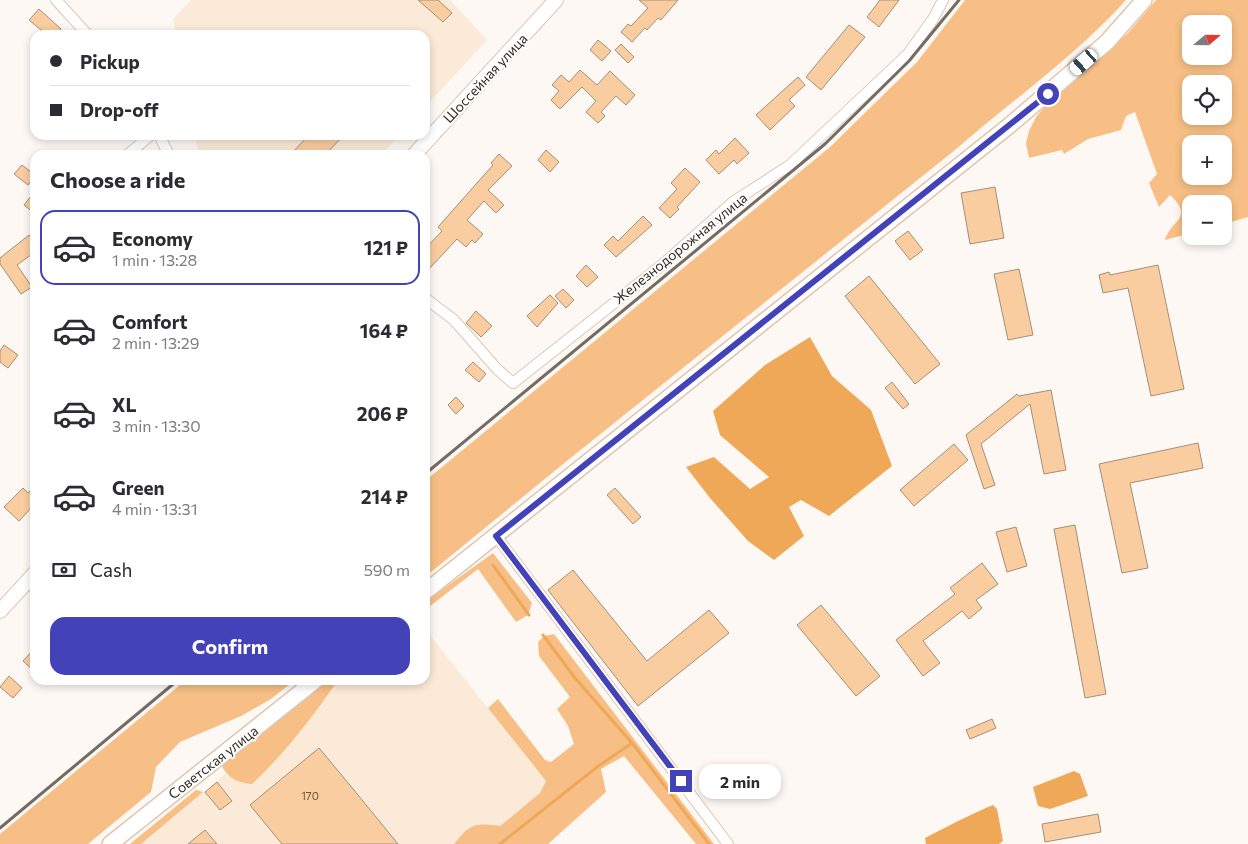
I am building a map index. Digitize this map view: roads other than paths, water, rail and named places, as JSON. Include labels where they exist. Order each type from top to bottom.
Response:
[{"type":"main road","points":[[430,588],[1010,125],[1107,42],[1144,0]]},
{"type":"main road","name":"Советская улица","points":[[110,844],[310,685]]},
{"type":"street","points":[[56,0],[83,30]]},
{"type":"street","name":"Шоссейная улица","points":[[430,138],[556,0]]},
{"type":"street","name":"Железнодорожная улица","points":[[430,302],[454,320],[497,369],[513,383],[662,265],[733,202],[790,165],[908,54],[933,19],[943,0]]},
{"type":"street","points":[[133,150],[145,140]]},
{"type":"street","name":"Шоссейная улица","points":[[419,150],[428,140]]},
{"type":"street","points":[[496,536],[728,844]]},
{"type":"street","points":[[0,611],[30,578]]},
{"type":"waterway","points":[[493,565],[529,615]]},
{"type":"waterway","points":[[543,635],[575,678],[632,743],[709,844]]},
{"type":"waterway","points":[[500,844],[597,767],[632,743]]},
{"type":"railway","points":[[430,470],[825,144],[909,61],[959,0]]},
{"type":"railway","points":[[0,828],[172,685]]}]
